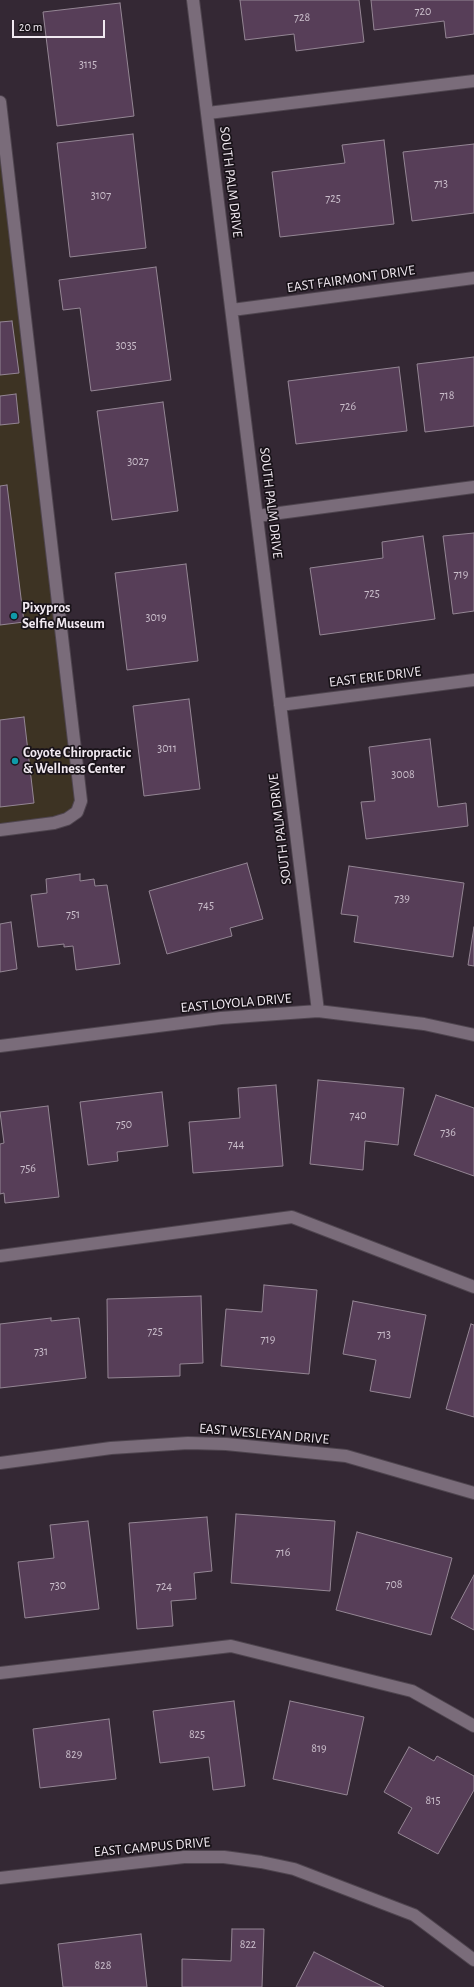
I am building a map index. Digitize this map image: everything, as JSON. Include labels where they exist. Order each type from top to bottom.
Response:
[{"type":"street","name":"SOUTH PALM DRIVE","points":[[193,0],[318,1011]]},
{"type":"street","points":[[208,113],[474,81]]},
{"type":"street","points":[[0,102],[81,801],[77,812],[67,819],[54,823],[0,830]]},
{"type":"street","name":"EAST FAIRMONT DRIVE","points":[[232,310],[474,278]]},
{"type":"street","points":[[257,516],[474,487]]},
{"type":"street","name":"EAST ERIE DRIVE","points":[[280,705],[474,682]]},
{"type":"street","name":"EAST LOYOLA DRIVE","points":[[0,1046],[221,1018],[318,1011],[424,1024],[474,1035]]},
{"type":"street","points":[[0,1256],[292,1217],[474,1288]]},
{"type":"street","name":"EAST WESLEYAN DRIVE","points":[[0,1463],[111,1448],[188,1443],[226,1444],[346,1456],[474,1493]]},
{"type":"street","points":[[0,1673],[231,1646],[412,1691],[474,1726]]},
{"type":"street","name":"EAST CAMPUS DRIVE","points":[[0,1878],[184,1857],[224,1857],[261,1862],[294,1869],[414,1915],[474,1960]]},
{"type":"shaded area","points":[[0,100],[77,812],[0,830]]},
{"type":"building","points":[[240,0],[359,0],[364,42],[296,51],[294,34],[245,40]]},
{"type":"building","points":[[371,0],[474,0],[474,34],[446,38],[444,21],[374,30]]},
{"type":"building","points":[[120,3],[134,116],[57,126],[43,12]]},
{"type":"building","points":[[133,134],[146,248],[70,257],[57,143]]},
{"type":"building","points":[[384,140],[394,224],[280,237],[272,172],[345,163],[342,145]]},
{"type":"building","points":[[474,144],[474,213],[412,221],[403,152]]},
{"type":"building","points":[[156,267],[171,380],[91,391],[80,308],[63,310],[59,280]]},
{"type":"building","points":[[12,321],[19,373],[0,375],[0,322]]},
{"type":"building","points":[[474,357],[474,426],[425,432],[417,364]]},
{"type":"building","points":[[399,367],[407,431],[296,444],[288,381]]},
{"type":"building","points":[[16,394],[19,423],[0,425],[0,396]]},
{"type":"building","points":[[163,402],[178,511],[112,520],[97,411]]},
{"type":"building","points":[[7,485],[24,622],[0,625],[0,486]]},
{"type":"building","points":[[474,533],[474,611],[453,614],[443,536]]},
{"type":"building","points":[[423,536],[435,619],[320,635],[310,568],[383,558],[382,542]]},
{"type":"building","points":[[186,564],[198,661],[127,670],[115,573]]},
{"type":"building","points":[[189,699],[200,789],[144,796],[133,706]]},
{"type":"building","name":"Coyote Chiropractic & Wellness Center","points":[[24,717],[34,803],[0,807],[0,720]]},
{"type":"building","points":[[430,739],[438,807],[466,803],[468,826],[366,839],[361,802],[375,801],[369,747]]},
{"type":"building","points":[[247,863],[263,919],[230,928],[232,936],[167,954],[149,891]]},
{"type":"building","points":[[349,866],[464,883],[453,957],[354,942],[358,916],[341,914]]},
{"type":"building","points":[[80,874],[80,881],[94,879],[95,886],[107,885],[120,964],[76,970],[73,946],[64,947],[64,944],[38,947],[31,895],[47,893],[46,879]]},
{"type":"building","points":[[11,922],[17,969],[0,972],[0,924]]},
{"type":"building","points":[[474,927],[474,966],[468,965]]},
{"type":"building","points":[[318,1080],[404,1088],[398,1145],[365,1141],[363,1170],[310,1164]]},
{"type":"building","points":[[276,1085],[283,1166],[193,1173],[189,1122],[240,1118],[238,1088]]},
{"type":"building","points":[[162,1092],[168,1146],[117,1152],[118,1161],[88,1165],[80,1102]]},
{"type":"building","points":[[436,1095],[474,1108],[474,1176],[414,1155]]},
{"type":"building","points":[[48,1106],[59,1197],[5,1203],[4,1193],[0,1194],[0,1144],[4,1143],[0,1112]]},
{"type":"building","points":[[264,1285],[317,1290],[309,1374],[221,1366],[226,1309],[262,1312]]},
{"type":"building","points":[[201,1296],[203,1363],[180,1364],[180,1376],[108,1378],[107,1299]]},
{"type":"building","points":[[353,1301],[426,1315],[410,1398],[370,1391],[376,1360],[343,1354]]},
{"type":"building","points":[[51,1318],[51,1321],[79,1318],[86,1378],[0,1388],[0,1324]]},
{"type":"building","points":[[471,1324],[474,1325],[474,1417],[446,1409]]},
{"type":"building","points":[[236,1514],[335,1521],[330,1591],[231,1583]]},
{"type":"building","points":[[207,1517],[212,1571],[194,1573],[196,1599],[171,1601],[173,1626],[137,1629],[129,1523]]},
{"type":"building","points":[[88,1521],[99,1609],[25,1618],[18,1562],[54,1558],[50,1525]]},
{"type":"building","points":[[357,1532],[452,1558],[431,1635],[336,1610]]},
{"type":"building","points":[[474,1575],[474,1630],[451,1618]]},
{"type":"building","points":[[234,1701],[245,1786],[213,1790],[209,1757],[160,1763],[153,1711]]},
{"type":"building","points":[[290,1701],[364,1717],[347,1795],[273,1779]]},
{"type":"building","points":[[109,1719],[116,1779],[40,1788],[33,1729]]},
{"type":"building","points":[[409,1747],[434,1761],[437,1756],[474,1776],[474,1790],[438,1854],[398,1833],[412,1808],[384,1792]]},
{"type":"building","points":[[232,1929],[264,1929],[262,1987],[182,1987],[182,1959],[231,1961]]},
{"type":"building","points":[[141,1934],[147,1987],[63,1987],[58,1944]]},
{"type":"building","points":[[314,1952],[384,1987],[296,1987]]},
{"type":"place","name":"Pixypros Selfie Museum","points":[[14,616]]},
{"type":"place","name":"Coyote Chiropractic & Wellness Center","points":[[15,761]]}]
